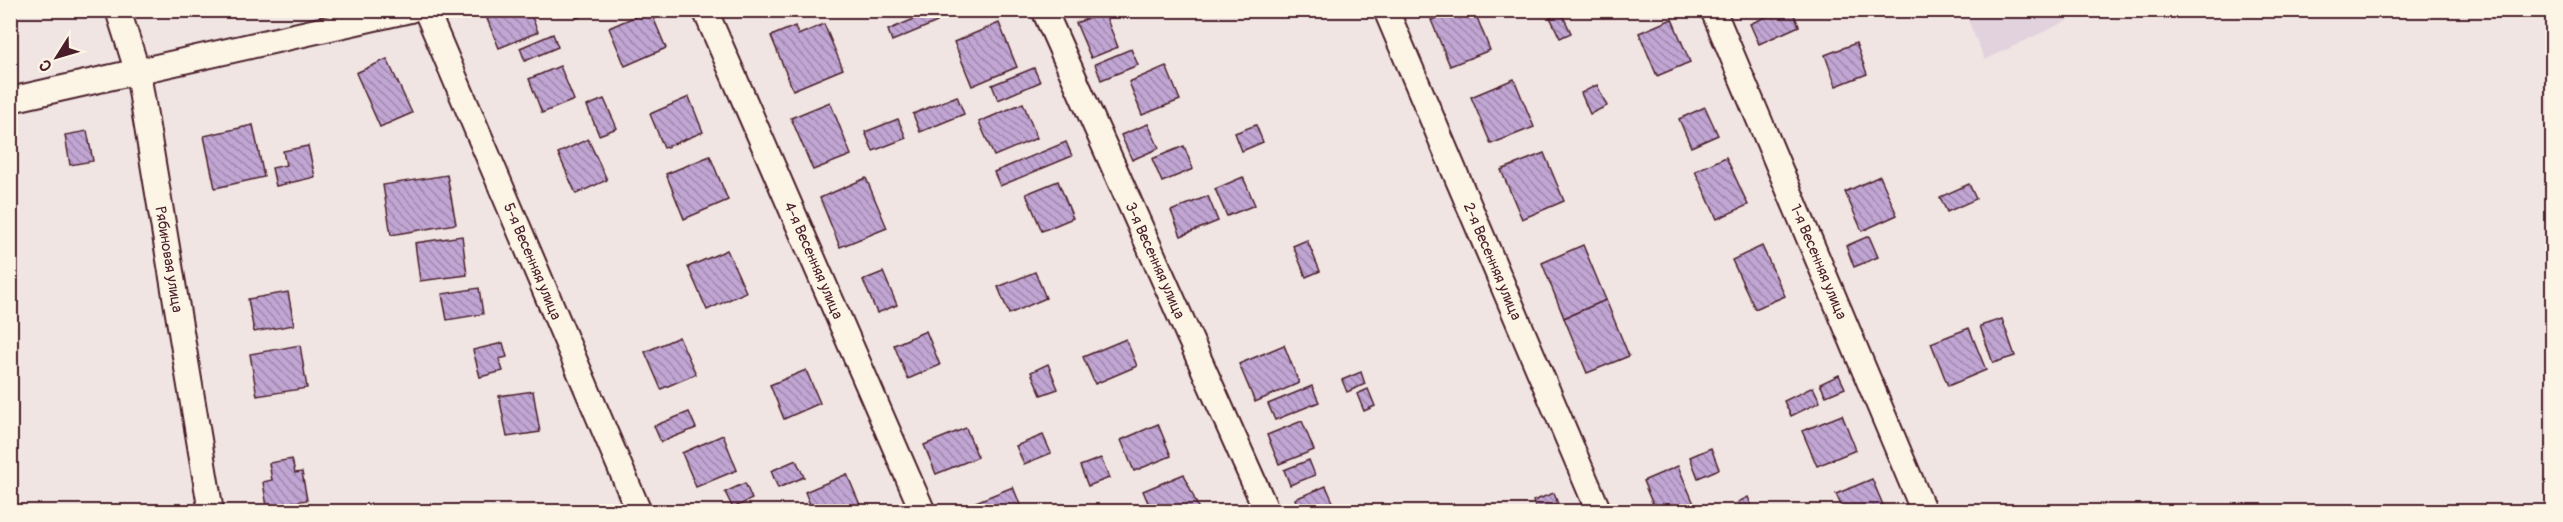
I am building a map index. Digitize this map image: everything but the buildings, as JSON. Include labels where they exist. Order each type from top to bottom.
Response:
[{"type":"street","name":"Рябиновая улица","points":[[118,10],[138,73],[211,512]]},
{"type":"street","points":[[10,100],[410,10]]},
{"type":"street","name":"5-я Весенняя улица","points":[[426,10],[639,512]]},
{"type":"street","name":"4-я Весенняя улица","points":[[705,10],[923,512]]},
{"type":"street","name":"3-я Весенняя улица","points":[[1044,10],[1267,512]]},
{"type":"street","name":"2-я Весенняя улица","points":[[1386,10],[1599,512]]},
{"type":"street","name":"1-я Весенняя улица","points":[[1713,10],[1924,512]]},
{"type":"shaded area","points":[[1964,11],[2087,11],[1985,60]]}]
